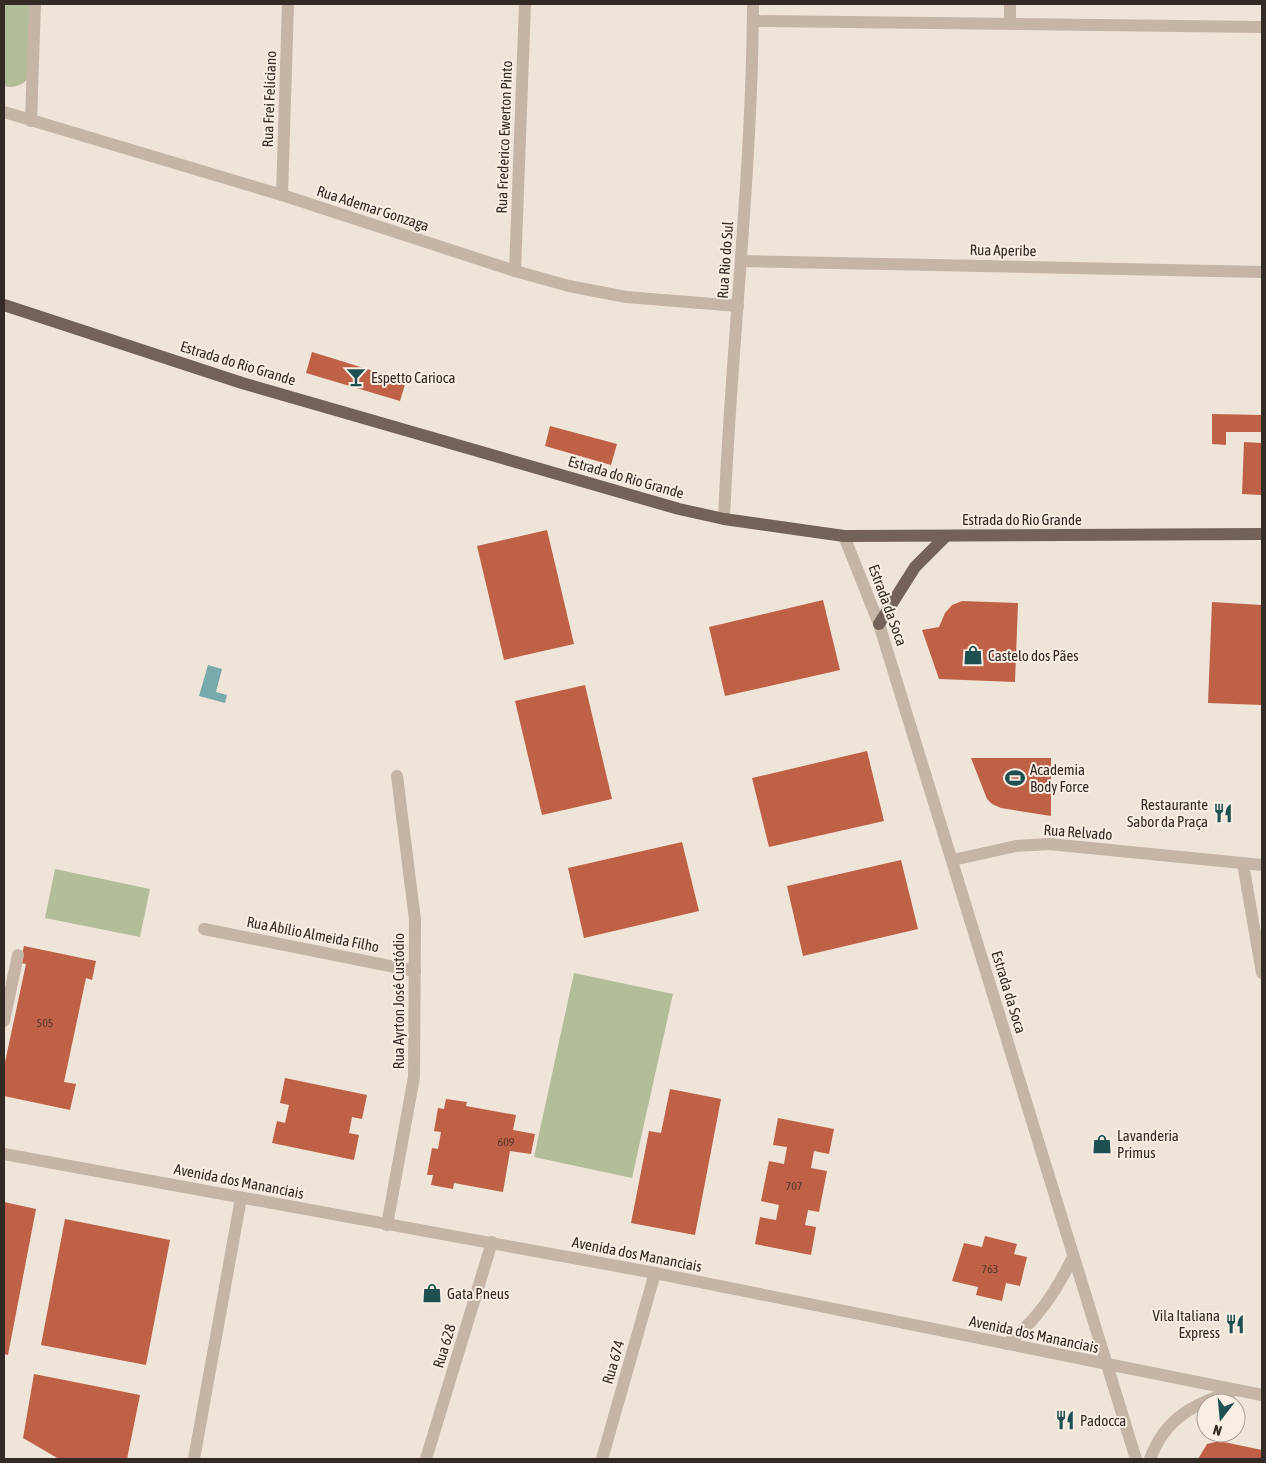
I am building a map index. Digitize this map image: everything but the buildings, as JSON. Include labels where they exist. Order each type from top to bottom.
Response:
[{"type":"main road","name":"Estrada do Rio Grande","points":[[4,305],[242,383],[679,509],[724,519],[844,536],[1262,534]]},
{"type":"main road","points":[[879,624],[915,567],[946,536]]},
{"type":"street","points":[[31,121],[35,4]]},
{"type":"street","name":"Rua Frei Feliciano","points":[[282,196],[288,4]]},
{"type":"street","name":"Rua Frederico Ewerton Pinto","points":[[515,271],[524,4]]},
{"type":"street","name":"Rua Rio do Sul","points":[[724,519],[742,262],[753,4]]},
{"type":"street","points":[[1010,4],[1010,22]]},
{"type":"street","points":[[753,21],[1010,22],[1262,27]]},
{"type":"street","name":"Rua Ademar Gonzaga","points":[[4,112],[282,196],[515,271],[626,297],[738,306]]},
{"type":"street","name":"Rua Aperibe","points":[[742,262],[1262,272]]},
{"type":"street","name":"Estrada da Soca","points":[[844,536],[879,624],[953,860],[1072,1259],[1136,1459]]},
{"type":"street","name":"Rua Ayrton José Custódio","points":[[387,1226],[414,1077],[415,920],[398,776]]},
{"type":"street","name":"Rua Relvado","points":[[953,860],[1016,846],[1049,844],[1262,865]]},
{"type":"street","points":[[1243,864],[1262,973]]},
{"type":"street","name":"Rua Abílio Almeida Filho","points":[[204,929],[415,971]]},
{"type":"street","points":[[4,1021],[18,955]]},
{"type":"street","name":"Avenida dos Mananciais","points":[[4,1154],[387,1226],[492,1242],[655,1273],[1262,1395]]},
{"type":"street","points":[[194,1459],[241,1198]]},
{"type":"street","name":"Rua 628","points":[[426,1459],[492,1242]]},
{"type":"street","points":[[1007,1344],[1024,1330],[1048,1302],[1072,1259]]},
{"type":"street","name":"Rua 674","points":[[602,1459],[655,1273]]},
{"type":"street","points":[[1150,1459],[1156,1444],[1174,1420],[1199,1403],[1236,1390]]},
{"type":"green space","points":[[4,4],[34,4],[29,77],[15,87],[4,86]]},
{"type":"green space","points":[[55,869],[150,889],[140,937],[45,918]]},
{"type":"green space","points":[[574,973],[673,994],[632,1178],[534,1157]]},
{"type":"water","points":[[208,665],[222,669],[216,692],[227,695],[225,703],[199,696]]},
{"type":"place","name":"Espetto Carioca","points":[[356,377]]},
{"type":"place","name":"Castelo dos Pães","points":[[973,655]]},
{"type":"place","name":"Academia Body Force","points":[[1015,778]]},
{"type":"place","name":"Restaurante Sabor da Praça","points":[[1223,813]]},
{"type":"place","name":"Lavanderia Primus","points":[[1102,1144]]},
{"type":"place","name":"Gata Pneus","points":[[432,1293]]},
{"type":"place","name":"Vila Italiana Express","points":[[1235,1324]]},
{"type":"place","name":"Padocca","points":[[1065,1420]]}]
